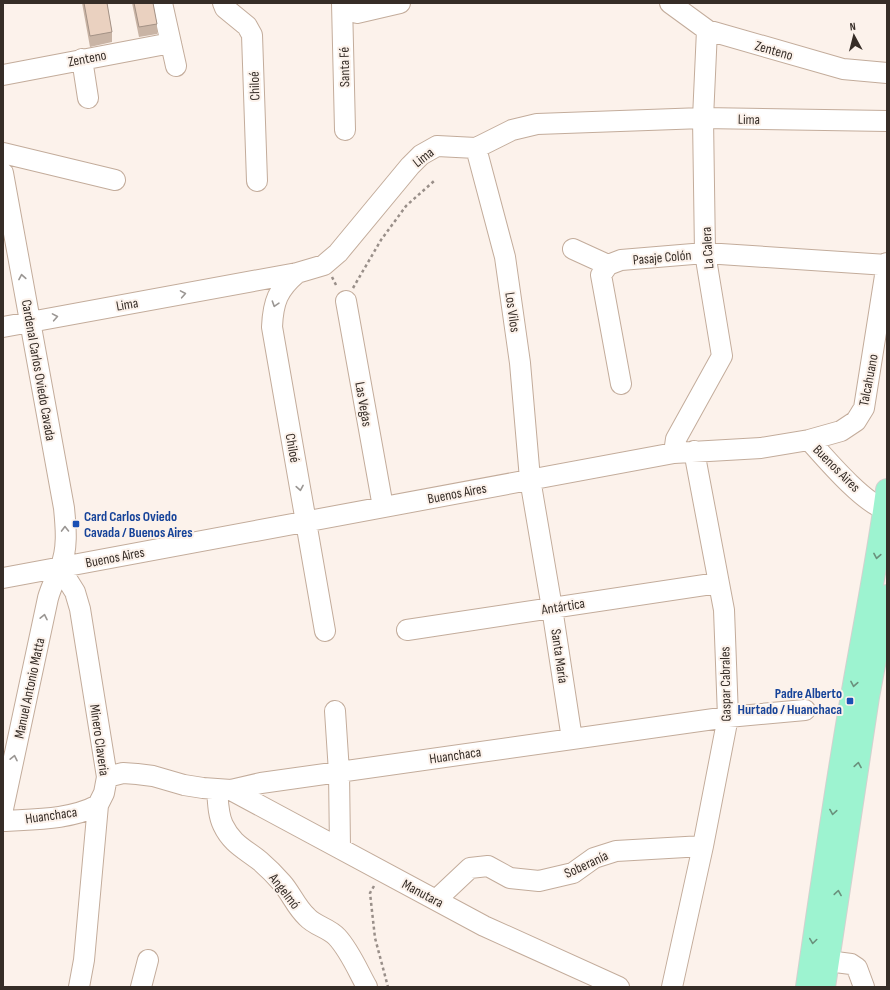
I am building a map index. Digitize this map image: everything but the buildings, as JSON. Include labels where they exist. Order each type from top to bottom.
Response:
[{"type":"main road","points":[[807,987],[824,868],[886,503]]},
{"type":"main road","points":[[824,987],[868,697],[887,596]]},
{"type":"street","points":[[162,3],[176,66]]},
{"type":"street","name":"Chiloé","points":[[223,3],[225,8],[247,26],[252,35],[257,181]]},
{"type":"street","points":[[343,6],[357,13],[400,3]]},
{"type":"street","name":"Zenteno","points":[[670,3],[707,30],[843,69],[887,73]]},
{"type":"street","name":"Santa Fé","points":[[343,6],[345,130]]},
{"type":"street","name":"La Calera","points":[[674,453],[676,439],[722,356],[705,253],[703,118],[707,30]]},
{"type":"street","name":"Zenteno","points":[[3,75],[171,43]]},
{"type":"street","points":[[82,59],[88,98]]},
{"type":"street","name":"Lima","points":[[3,327],[297,273],[324,265],[338,253],[410,166],[421,155],[437,146],[476,148],[512,130],[537,124],[703,118],[887,120]]},
{"type":"street","name":"Los Vilos","points":[[476,148],[505,257],[520,363],[530,479]]},
{"type":"street","points":[[3,153],[115,180]]},
{"type":"street","name":"Cardenal Carlos Oviedo Cavada","points":[[3,173],[64,508],[66,530],[60,568]]},
{"type":"street","points":[[573,249],[608,265],[601,275],[621,384]]},
{"type":"street","name":"Pasaje Colón","points":[[608,265],[621,260],[705,253],[887,264]]},
{"type":"street","name":"Talcahuano","points":[[809,440],[841,431],[856,421],[864,408],[887,264]]},
{"type":"street","name":"Chiloé","points":[[297,273],[286,283],[280,292],[272,314],[272,327],[325,631]]},
{"type":"street","name":"Las Vegas","points":[[346,301],[383,507]]},
{"type":"street","name":"Buenos Aires","points":[[3,578],[674,453],[761,448],[809,440],[839,472],[875,506],[886,503]]},
{"type":"street","name":"Gaspar Cabrales","points":[[672,987],[703,846],[728,717],[724,610],[694,451]]},
{"type":"street","name":"Santa María","points":[[530,479],[572,739]]},
{"type":"street","name":"Minero Claveria","points":[[60,568],[75,592],[80,609],[107,777],[104,793],[98,805],[84,960],[79,987]]},
{"type":"street","name":"Manuel Antonio Matta","points":[[3,809],[48,598],[52,584],[60,568]]},
{"type":"street","name":"Antártica","points":[[407,630],[718,583]]},
{"type":"street","name":"Huanchaca","points":[[107,777],[123,773],[137,774],[153,776],[184,785],[224,790],[261,783],[728,717],[805,710]]},
{"type":"street","points":[[335,711],[339,772],[340,848]]},
{"type":"street","name":"Manutara","points":[[224,790],[340,848],[484,926],[619,987]]},
{"type":"street","name":"Angelmó","points":[[224,790],[220,815],[223,825],[232,839],[244,850],[260,861],[283,884],[307,918],[317,926],[336,936],[343,944],[367,987]]},
{"type":"street","name":"Huanchaca","points":[[3,821],[46,818],[76,813],[89,810],[98,805]]},
{"type":"street","name":"Soberanía","points":[[436,900],[470,868],[488,866],[510,878],[540,881],[573,873],[594,858],[616,851],[703,846]]},
{"type":"street","points":[[141,987],[148,960]]},
{"type":"street","points":[[828,960],[851,964],[857,968],[864,987]]},
{"type":"path","points":[[324,265],[346,301],[381,240],[406,206],[434,181]]},
{"type":"path","points":[[805,710],[828,712],[841,710],[850,712]]},
{"type":"path","points":[[380,870],[370,893],[375,938],[388,987]]},
{"type":"place","name":"Card Carlos Oviedo Cavada / Buenos Aires","points":[[76,524]]},
{"type":"place","name":"Padre Alberto Hurtado / Huanchaca","points":[[850,701]]}]
